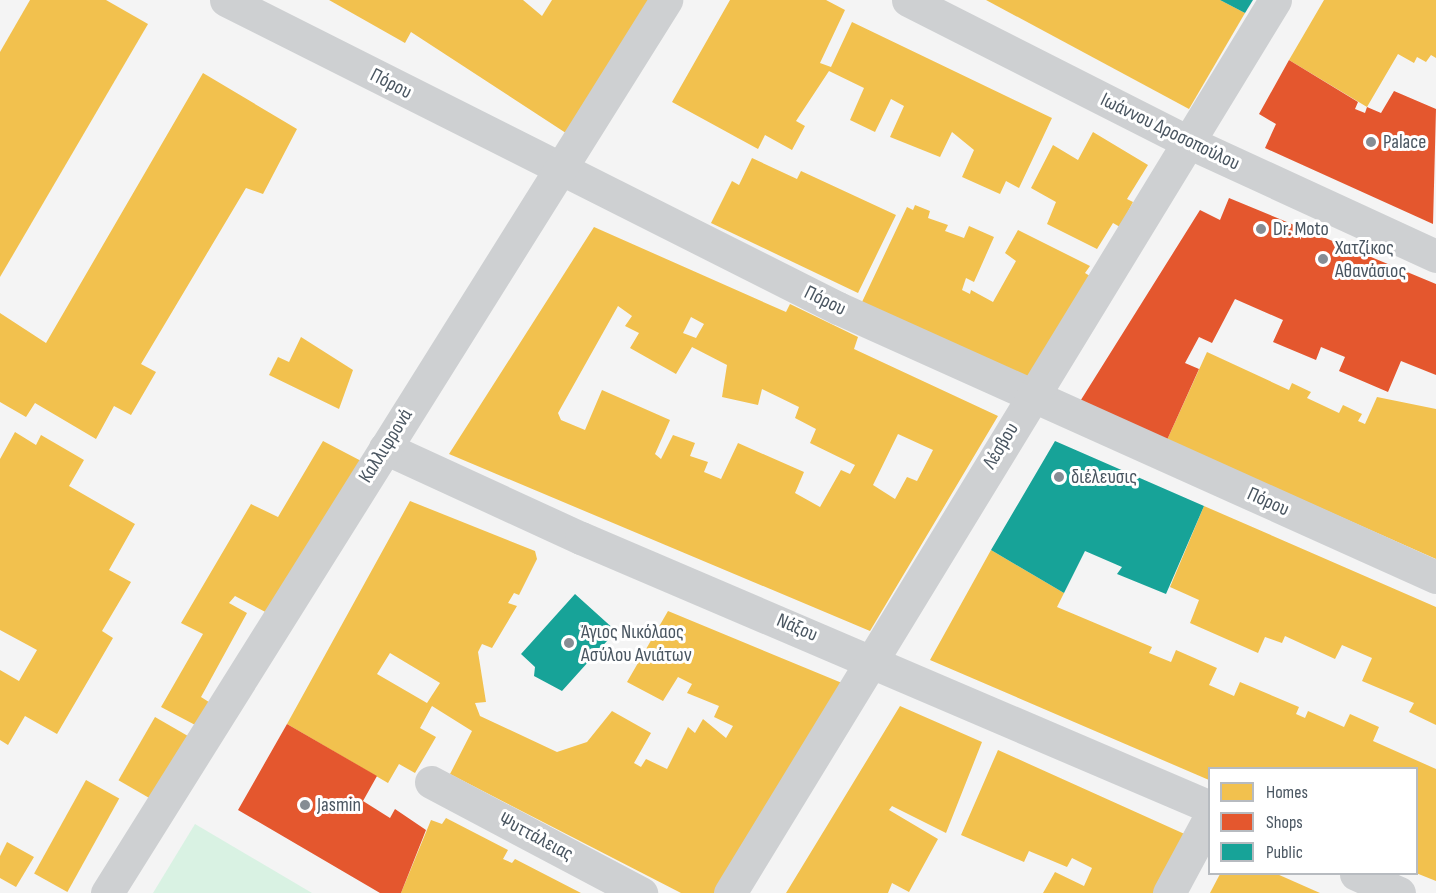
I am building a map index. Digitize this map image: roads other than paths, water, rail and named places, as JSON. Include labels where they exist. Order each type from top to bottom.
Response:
[{"type":"street","name":"Πόρου","points":[[226,0],[560,170],[1030,397],[1436,577]]},
{"type":"street","name":"Καλλιφρονά","points":[[107,893],[666,0]]},
{"type":"street","name":"Ιωάννου Δροσοπούλου","points":[[909,0],[1188,142],[1436,256]]},
{"type":"street","name":"Λέσβου","points":[[730,893],[1030,397],[1275,0]]},
{"type":"street","name":"Νάξου","points":[[385,448],[581,538],[873,659],[1208,807]]},
{"type":"street","name":"Ψυττάλειας","points":[[431,782],[641,893]]},
{"type":"street","points":[[1169,893],[1208,819]]},
{"type":"street","points":[[1360,875],[1399,893]]},
{"type":"place","name":"Palace","points":[[1371,142]]},
{"type":"place","name":"Dr. Moto","points":[[1261,229]]},
{"type":"place","name":"Χατζίκος Αθανάσιος","points":[[1323,259]]},
{"type":"place","name":"διέλευσις","points":[[1059,477]]},
{"type":"place","name":"Άγιος Νικόλαος Ασύλου Ανιάτων","points":[[569,643]]},
{"type":"place","name":"Jasmin","points":[[305,805]]}]
